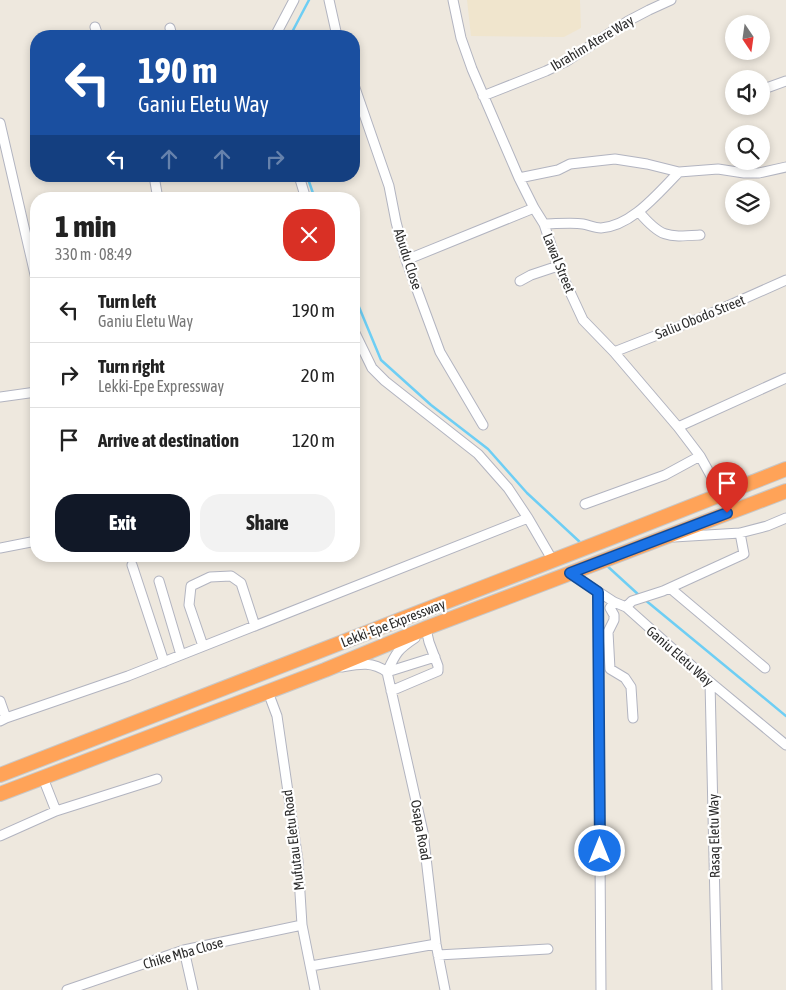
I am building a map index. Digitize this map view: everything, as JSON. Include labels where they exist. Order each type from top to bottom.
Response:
[{"type":"highway","name":"Lekki-Epe Expressway","points":[[0,775],[786,468]]},
{"type":"highway","points":[[693,526],[706,514],[786,484]]},
{"type":"highway","name":"Lekki-Epe Expressway","points":[[0,794],[786,491]]},
{"type":"street","points":[[278,30],[294,0]]},
{"type":"street","points":[[329,0],[336,30]]},
{"type":"street","name":"Lawal Street","points":[[452,0],[461,38],[472,69],[520,178],[544,224],[558,266],[583,320],[614,352],[678,427],[700,456],[721,494]]},
{"type":"street","name":"Ibrahim Atere Way","points":[[484,96],[567,61],[628,21],[671,0]]},
{"type":"street","points":[[770,87],[786,81]]},
{"type":"street","name":"Abudu Close","points":[[360,102],[389,186],[406,260],[440,352],[483,424]]},
{"type":"street","points":[[0,122],[30,253]]},
{"type":"street","points":[[520,178],[558,170],[570,164],[615,159],[679,172],[718,169],[759,173],[786,167]]},
{"type":"street","points":[[544,224],[583,224],[592,228],[614,225],[639,212],[679,172]]},
{"type":"street","points":[[406,260],[534,208]]},
{"type":"street","points":[[639,212],[661,233],[676,237],[700,235]]},
{"type":"street","points":[[520,281],[558,266]]},
{"type":"street","name":"Saliu Obodo Street","points":[[614,352],[703,317],[786,280]]},
{"type":"street","points":[[360,343],[372,368],[385,381],[478,454],[508,488],[528,518],[559,558]]},
{"type":"street","points":[[678,427],[786,378]]},
{"type":"street","points":[[0,397],[30,393]]},
{"type":"street","points":[[585,504],[665,475],[700,456]]},
{"type":"street","points":[[0,701],[3,719],[128,676],[528,518]]},
{"type":"street","points":[[659,539],[740,533],[767,526],[786,518]]},
{"type":"street","points":[[629,604],[744,554],[740,533]]},
{"type":"street","points":[[0,548],[30,542]]},
{"type":"street","points":[[132,565],[164,662]]},
{"type":"street","name":"Ganiu Eletu Way","points":[[576,571],[598,592],[614,602],[629,604],[710,682],[786,745]]},
{"type":"street","points":[[203,646],[189,604],[191,586],[210,577],[231,576],[241,583],[255,626]]},
{"type":"street","points":[[159,581],[181,655]]},
{"type":"street","points":[[666,589],[765,668]]},
{"type":"street","points":[[598,592],[601,990]]},
{"type":"street","points":[[614,602],[610,608],[614,615],[614,620],[608,632],[610,669],[625,678],[631,686],[633,718]]},
{"type":"street","points":[[387,672],[402,646],[427,628],[429,642],[438,671],[392,691]]},
{"type":"street","points":[[325,670],[364,664],[376,666],[387,672],[435,657]]},
{"type":"street","name":"Osapa Road","points":[[387,672],[423,832],[436,944],[445,990]]},
{"type":"street","name":"Rasaq Eletu Way","points":[[710,682],[717,990]]},
{"type":"street","name":"Mufutau Eletu Road","points":[[268,692],[277,716],[298,860],[302,925],[314,990]]},
{"type":"street","points":[[0,769],[29,764]]},
{"type":"street","points":[[43,778],[56,811]]},
{"type":"street","points":[[0,836],[56,811],[157,779]]},
{"type":"street","name":"Chike Mba Close","points":[[70,990],[184,950],[302,925]]},
{"type":"street","points":[[310,966],[436,944]]},
{"type":"street","points":[[438,955],[548,949]]},
{"type":"street","points":[[184,950],[193,990]]},
{"type":"shaded area","points":[[467,0],[580,0],[581,28],[564,37],[471,36]]},
{"type":"waterway","points":[[293,30],[309,0]]},
{"type":"waterway","points":[[309,182],[313,192]]},
{"type":"waterway","points":[[360,309],[381,360],[431,405],[488,449],[527,493],[582,544]]},
{"type":"waterway","points":[[605,564],[640,596]]},
{"type":"waterway","points":[[644,599],[786,716]]},
{"type":"route","points":[[600,851],[598,592],[570,573],[727,513]]}]
